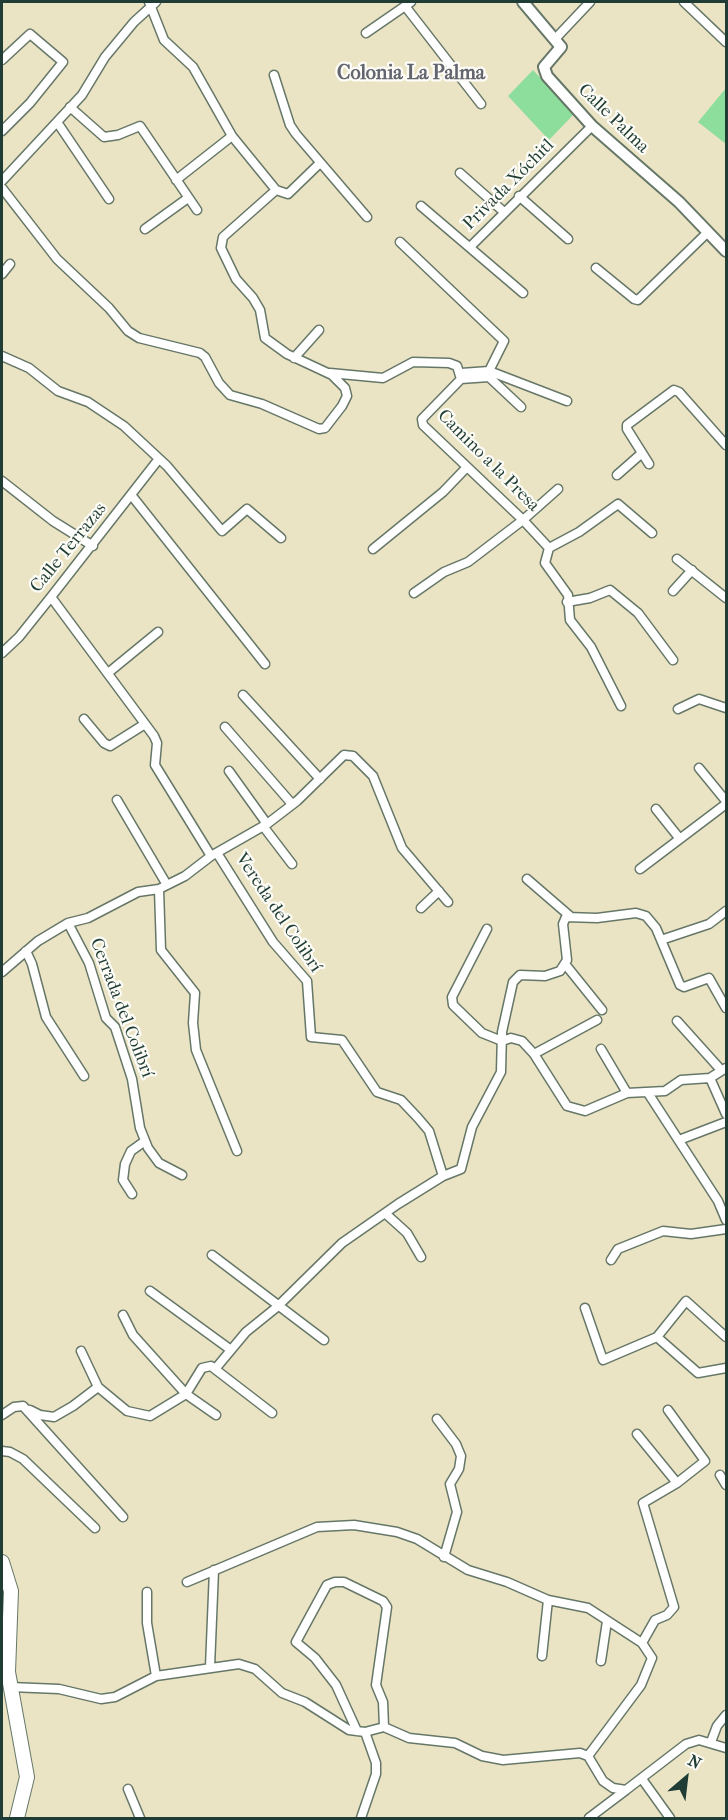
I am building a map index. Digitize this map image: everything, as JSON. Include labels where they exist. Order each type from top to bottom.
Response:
[{"type":"main road","points":[[2,1562],[11,1591],[8,1672],[27,1777],[17,1818]]},
{"type":"street","points":[[524,2],[556,38],[590,2]]},
{"type":"street","points":[[684,2],[726,42]]},
{"type":"street","points":[[2,181],[70,107],[91,82],[105,57],[152,3]]},
{"type":"street","points":[[152,3],[164,40],[193,67],[232,136],[276,190],[288,194],[319,164]]},
{"type":"street","points":[[366,33],[408,4],[481,104]]},
{"type":"street","points":[[2,60],[30,34],[63,62],[30,103],[2,131]]},
{"type":"street","name":"Calle Palma","points":[[556,38],[561,47],[544,67],[545,72],[592,126],[679,202],[726,251]]},
{"type":"street","points":[[274,75],[290,125],[315,153],[319,164],[367,217]]},
{"type":"street","points":[[70,107],[104,137],[118,135],[140,126],[197,210]]},
{"type":"street","points":[[57,122],[109,198]]},
{"type":"street","name":"Privada Xóchitl","points":[[421,206],[470,247],[592,126]]},
{"type":"street","points":[[176,180],[232,136]]},
{"type":"street","points":[[460,173],[504,212]]},
{"type":"street","points":[[2,188],[57,259],[109,308],[128,331],[139,338],[200,353],[205,357],[219,383],[230,395],[262,404],[320,429],[325,428],[347,396],[339,380],[294,358],[265,338],[260,310],[253,298],[236,279],[221,248],[223,237],[276,190]]},
{"type":"street","points":[[519,196],[567,239]]},
{"type":"street","points":[[145,229],[188,198]]},
{"type":"street","points":[[596,268],[638,300],[708,232]]},
{"type":"street","points":[[400,242],[501,336],[503,346],[489,371]]},
{"type":"street","points":[[470,247],[523,293]]},
{"type":"street","points":[[2,274],[10,264]]},
{"type":"street","points":[[294,358],[319,330]]},
{"type":"street","points":[[2,356],[29,368],[58,391],[88,402],[124,426],[167,466],[222,531],[245,510],[250,510],[281,538]]},
{"type":"street","points":[[328,374],[383,378],[406,364],[421,361],[449,363],[457,366],[461,376]]},
{"type":"street","points":[[461,376],[489,371],[567,401]]},
{"type":"street","points":[[461,376],[489,377],[521,407]]},
{"type":"street","name":"Camino a la Presa","points":[[461,376],[422,419],[423,425],[523,520],[549,548]]},
{"type":"street","points":[[649,464],[627,429],[627,425],[674,390],[679,392],[726,445]]},
{"type":"street","points":[[617,475],[642,453]]},
{"type":"street","name":"Calle Terrazas","points":[[2,653],[19,637],[93,546],[158,460]]},
{"type":"street","points":[[373,549],[444,492],[467,466]]},
{"type":"street","points":[[2,481],[53,521],[93,546]]},
{"type":"street","points":[[414,593],[444,572],[468,562],[523,520],[558,489]]},
{"type":"street","points":[[132,496],[265,664]]},
{"type":"street","points":[[621,706],[591,647],[570,620],[564,589],[545,563],[549,548],[579,532],[618,504],[652,533]]},
{"type":"street","points":[[677,559],[725,593]]},
{"type":"street","points":[[673,591],[692,570]]},
{"type":"street","points":[[567,602],[590,598],[610,590],[638,613],[673,660]]},
{"type":"street","points":[[51,597],[146,724],[157,743],[155,765],[214,854],[265,825],[292,804],[344,755],[352,756],[373,776],[402,848],[448,902]]},
{"type":"street","points":[[108,673],[158,632]]},
{"type":"street","points":[[243,695],[320,779]]},
{"type":"street","points":[[678,709],[699,699],[726,708]]},
{"type":"street","points":[[84,719],[104,743],[110,746],[146,724]]},
{"type":"street","points":[[225,728],[292,804]]},
{"type":"street","points":[[640,869],[726,803],[699,768]]},
{"type":"street","points":[[229,771],[292,864]]},
{"type":"street","points":[[117,800],[163,887],[161,950],[195,993],[193,1023],[196,1050],[237,1152]]},
{"type":"street","points":[[656,808],[680,839]]},
{"type":"street","name":"Vereda del Colibrí","points":[[2,972],[26,951],[68,923],[88,918],[138,892],[163,887],[185,876],[214,854],[273,942],[307,981],[311,1037],[342,1041],[377,1092],[401,1100],[429,1131],[443,1176]]},
{"type":"street","points":[[527,879],[571,917]]},
{"type":"street","points":[[421,908],[439,891]]},
{"type":"street","points":[[661,940],[709,924],[726,911]]},
{"type":"street","points":[[602,1010],[565,964],[563,924],[566,917],[597,918],[643,915],[652,921],[680,986],[684,987],[709,978],[726,1008]]},
{"type":"street","name":"Cerrada del Colibrí","points":[[68,923],[89,963],[106,1018],[115,1027],[132,1079],[140,1128],[145,1141],[159,1163],[182,1175]]},
{"type":"street","points":[[487,929],[452,997],[453,1005],[482,1033],[502,1041],[511,1038],[522,1041],[534,1054],[567,1106],[575,1110],[594,1109],[627,1093],[665,1091],[681,1080],[710,1078],[724,1069],[677,1021]]},
{"type":"street","points":[[26,951],[32,964],[45,1017],[84,1076]]},
{"type":"street","points":[[216,1368],[246,1332],[277,1307],[333,1251],[398,1204],[443,1176],[461,1169],[472,1127],[501,1072],[502,1041],[516,978],[553,974],[565,964]]},
{"type":"street","points":[[534,1054],[597,1020]]},
{"type":"street","points":[[601,1049],[627,1093]]},
{"type":"street","points":[[710,1078],[726,1114]]},
{"type":"street","points":[[648,1093],[718,1201],[726,1220]]},
{"type":"street","points":[[679,1140],[726,1122]]},
{"type":"street","points":[[132,1194],[123,1180],[125,1164],[131,1151],[145,1141]]},
{"type":"street","points":[[386,1214],[407,1233],[421,1257]]},
{"type":"street","points":[[611,1260],[618,1249],[663,1231],[691,1234],[726,1229]]},
{"type":"street","points":[[212,1255],[277,1307],[324,1340]]},
{"type":"street","points":[[150,1291],[231,1350]]},
{"type":"street","points":[[585,1308],[603,1360],[657,1337],[686,1301],[726,1337]]},
{"type":"street","points":[[123,1315],[133,1335],[186,1394],[216,1415]]},
{"type":"street","points":[[657,1337],[699,1373],[726,1368]]},
{"type":"street","points":[[81,1351],[98,1387],[127,1411],[146,1416],[186,1394],[202,1368],[211,1366],[272,1413]]},
{"type":"street","points":[[2,1415],[14,1407],[23,1406],[40,1415],[54,1417],[98,1387]]},
{"type":"street","points":[[23,1406],[123,1517]]},
{"type":"street","points":[[642,1643],[655,1620],[674,1607],[643,1503],[677,1483],[704,1463],[705,1459],[668,1410]]},
{"type":"street","points":[[437,1419],[456,1444],[461,1456],[459,1469],[450,1484],[457,1512],[444,1557]]},
{"type":"street","points":[[637,1434],[677,1483]]},
{"type":"street","points":[[2,1451],[10,1452],[23,1459],[95,1528]]},
{"type":"street","points":[[720,1475],[726,1485]]},
{"type":"street","points":[[187,1582],[317,1527],[354,1525],[397,1532],[417,1539],[468,1570],[507,1582],[548,1600],[588,1608],[642,1643],[652,1658],[641,1685],[588,1756]]},
{"type":"street","points":[[210,1667],[214,1570]]},
{"type":"street","points":[[361,1818],[376,1774],[376,1763],[336,1685],[315,1658],[296,1642],[327,1585],[335,1582],[344,1582],[382,1601],[387,1607],[376,1685],[383,1702],[384,1726]]},
{"type":"street","points":[[147,1592],[147,1623],[156,1676]]},
{"type":"street","points":[[542,1656],[548,1600]]},
{"type":"street","points":[[601,1661],[607,1621]]},
{"type":"street","points":[[10,1687],[59,1689],[101,1699],[115,1697],[156,1676],[239,1664],[255,1669],[282,1693],[305,1702],[341,1726],[361,1731],[384,1726],[409,1738],[455,1743],[482,1756],[503,1760],[580,1753],[588,1756],[603,1781],[613,1788],[626,1790]]},
{"type":"street","points":[[711,1742],[717,1725],[726,1715]]},
{"type":"street","points":[[589,1818],[686,1744],[699,1740],[726,1748]]},
{"type":"street","points":[[642,1779],[670,1818]]},
{"type":"street","points":[[128,1789],[140,1818]]},
{"type":"green space","points":[[533,70],[574,114],[549,140],[508,96]]},
{"type":"green space","points":[[726,88],[726,144],[698,122]]},
{"type":"district","name":"Colonia La Palma","points":[[411,74]]}]
